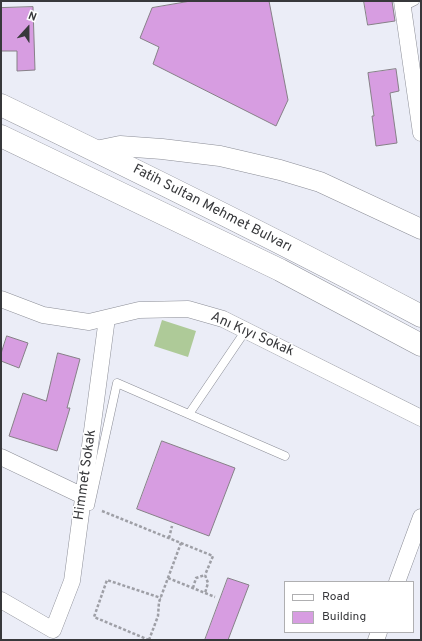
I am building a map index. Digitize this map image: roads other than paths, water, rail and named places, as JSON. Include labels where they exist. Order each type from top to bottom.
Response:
[{"type":"main road","name":"Fatih Sultan Mehmet Bulvarı","points":[[1,105],[296,250],[421,316]]},
{"type":"main road","name":"Fatih Sultan Mehmet Bulvarı","points":[[1,136],[280,270],[421,345]]},
{"type":"street","points":[[407,3],[421,133]]},
{"type":"street","points":[[96,151],[120,146],[162,149],[220,156],[280,170],[320,182],[421,228]]},
{"type":"street","name":"Anı Kıyı Sokak","points":[[1,299],[43,315],[89,322],[139,310],[188,309],[223,319],[421,418]]},
{"type":"street","name":"Himmet Sokak","points":[[1,600],[53,630],[72,581],[87,501],[107,318]]},
{"type":"street","points":[[1,457],[87,501]]},
{"type":"street","points":[[397,581],[421,517]]},
{"type":"lane","points":[[189,414],[246,330]]},
{"type":"lane","points":[[87,501],[118,383],[285,456]]}]
